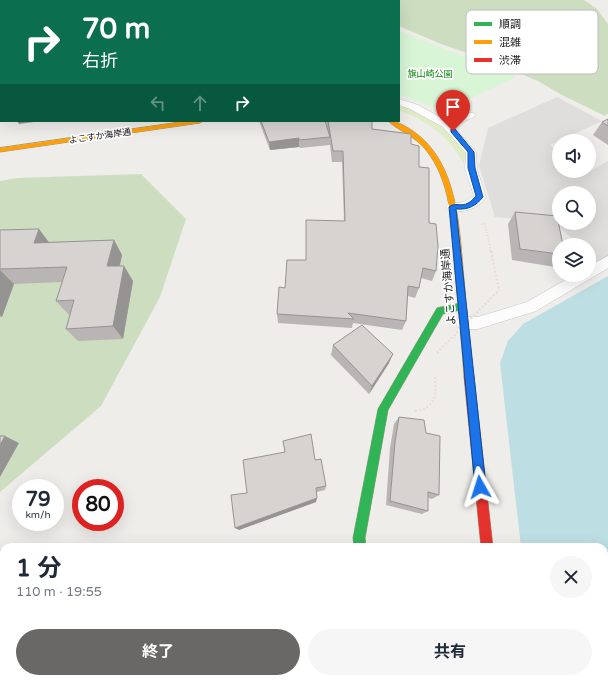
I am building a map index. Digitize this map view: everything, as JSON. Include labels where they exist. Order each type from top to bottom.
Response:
[{"type":"main road","name":"よこすか海岸通","points":[[0,150],[193,122]]},
{"type":"main road","name":"よこすか海岸通","points":[[393,122],[414,135],[430,149],[441,166],[448,186],[452,207],[487,543]]},
{"type":"main road","points":[[360,543],[359,538],[383,409],[440,312],[462,307]]},
{"type":"lane","points":[[400,102],[414,107],[447,125],[471,152],[471,168],[480,197],[471,205],[452,207]]},
{"type":"lane","points":[[447,125],[470,115]]},
{"type":"lane","points":[[596,269],[608,262]]},
{"type":"lane","points":[[463,323],[478,323],[531,307],[573,282]]},
{"type":"path","points":[[437,353],[499,290],[485,224]]},
{"type":"green space","points":[[400,0],[584,0],[598,10],[466,10],[466,53],[441,44],[400,26]]},
{"type":"green space","points":[[598,10],[608,24],[608,113],[605,116],[560,94],[538,81],[521,74],[598,74]]},
{"type":"green space","name":"旗山崎公園","points":[[400,31],[466,57],[466,74],[508,74],[516,77],[444,111],[400,94]]},
{"type":"green space","points":[[400,105],[428,117],[446,129],[466,153],[464,164],[444,137],[420,119],[400,110]]},
{"type":"green space","points":[[141,174],[186,219],[160,297],[101,406],[15,479],[12,479],[12,482],[0,492],[0,181],[17,178]]},
{"type":"shaded area","points":[[557,97],[602,121],[574,134],[552,134],[552,144],[550,145],[552,147],[552,178],[596,178],[596,168],[608,161],[608,256],[598,262],[596,260],[596,238],[571,238],[563,230],[596,230],[596,186],[552,186],[552,222],[495,217],[479,166],[488,128]]},
{"type":"water","points":[[608,276],[608,543],[521,543],[500,363],[508,341],[523,324]]},
{"type":"building","points":[[608,119],[608,126],[602,122]]},
{"type":"building","points":[[261,122],[325,122],[330,137],[299,140],[299,138],[269,142]]},
{"type":"building","points":[[328,122],[372,122],[372,129],[411,134],[411,144],[419,146],[419,167],[429,168],[429,223],[436,224],[438,246],[436,271],[423,268],[419,288],[408,286],[406,321],[348,313],[354,319],[277,314],[279,287],[285,288],[287,260],[306,260],[306,220],[345,221],[343,151],[333,151]]},
{"type":"building","points":[[515,212],[552,216],[552,230],[560,230],[562,238],[552,238],[552,253],[520,249]]},
{"type":"building","points":[[39,229],[34,243],[114,240],[107,266],[124,266],[113,326],[66,329],[74,300],[56,301],[67,267],[0,269],[0,230]]},
{"type":"building","points":[[362,325],[393,354],[372,386],[333,345]]},
{"type":"building","points":[[399,417],[424,420],[426,433],[440,436],[439,495],[428,492],[428,511],[390,501],[395,442]]},
{"type":"building","points":[[311,434],[315,460],[321,459],[326,486],[316,488],[317,498],[235,528],[231,495],[247,493],[243,460],[285,452],[283,441]]},
{"type":"building","points":[[0,436],[5,436],[0,445]]},
{"type":"traffic: fast","points":[[360,543],[359,538],[383,409],[440,311],[462,307]]},
{"type":"traffic: slow","points":[[0,150],[193,122]]},
{"type":"traffic: slow","points":[[393,122],[409,131],[429,149],[446,182],[455,226],[469,377]]},
{"type":"traffic: jam","points":[[469,377],[487,543]]},
{"type":"route","points":[[453,131],[471,152],[471,168],[480,197],[471,205],[452,207],[480,487]]}]
